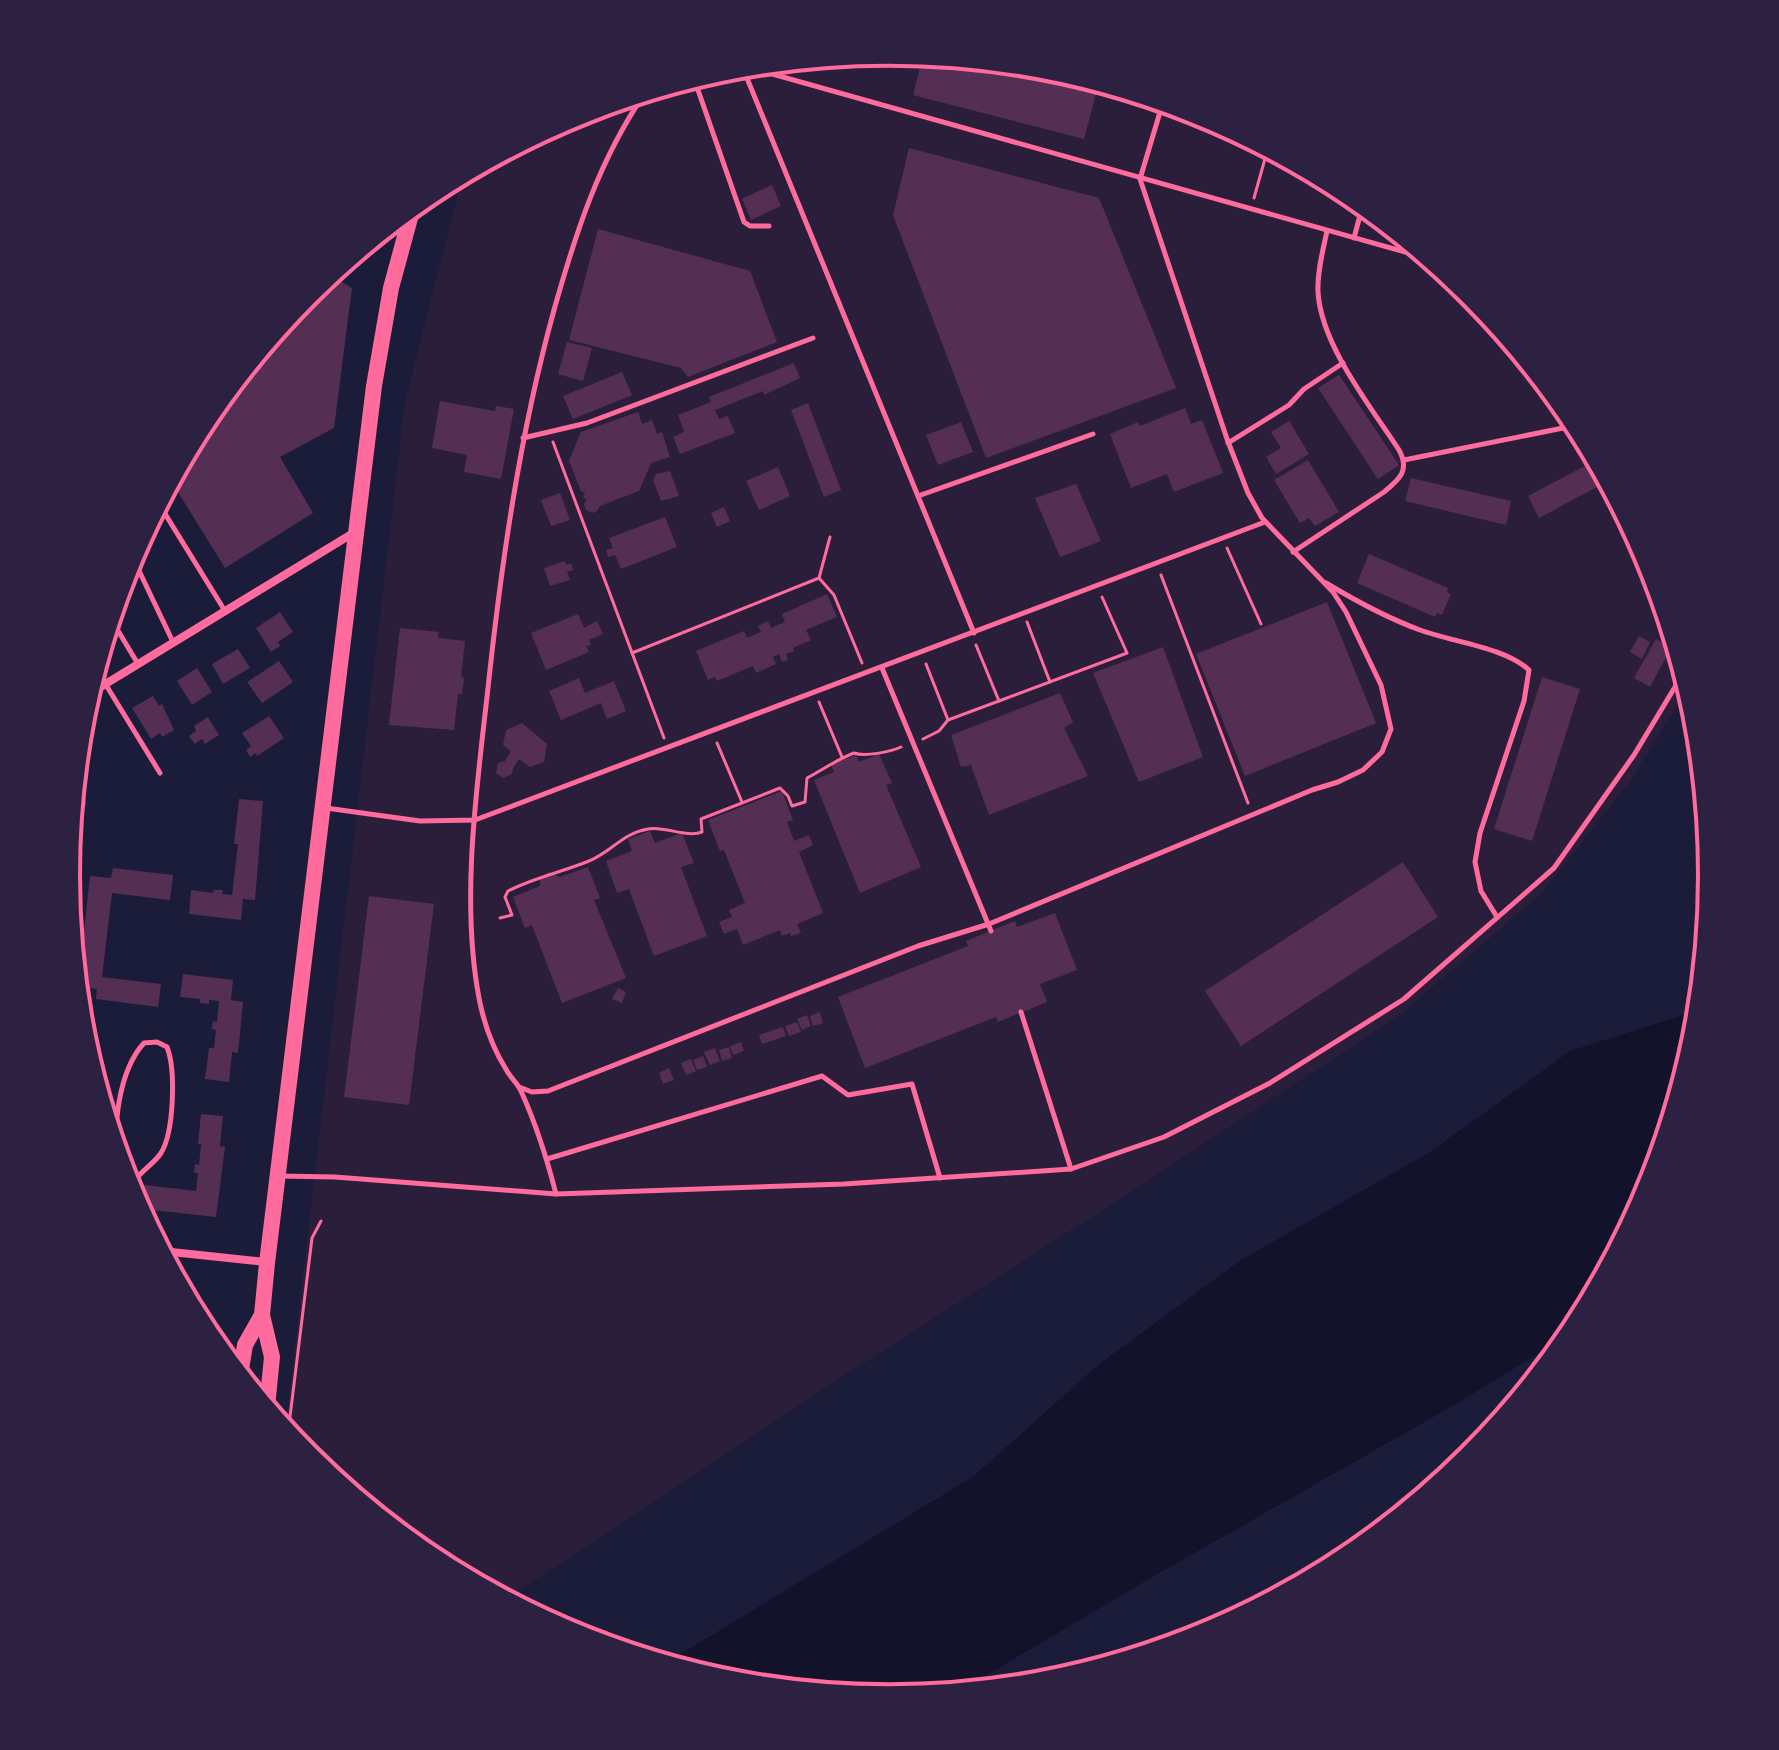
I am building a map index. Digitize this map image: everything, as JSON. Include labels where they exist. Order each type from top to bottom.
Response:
[{"type":"main road","points":[[268,1392],[272,1357],[262,1315],[277,1176],[378,358],[391,288],[407,226]]},
{"type":"main road","points":[[243,1359],[245,1345],[262,1315]]},
{"type":"street","points":[[105,684],[356,532]]},
{"type":"street","points":[[175,1252],[267,1263]]},
{"type":"lane","points":[[774,75],[1405,252]]},
{"type":"lane","points":[[748,79],[973,634]]},
{"type":"lane","points":[[698,90],[744,222],[750,226],[769,226]]},
{"type":"lane","points":[[556,1194],[547,1159],[519,1087],[496,1051],[479,996],[472,928],[475,820],[504,555],[523,438],[540,362],[581,219],[613,145],[637,107]]},
{"type":"lane","points":[[519,1087],[532,1092],[548,1091],[918,946],[990,927],[1312,790],[1338,782],[1363,770],[1382,752],[1391,729],[1381,685],[1346,612],[1322,580],[1265,522],[1248,493],[1228,443],[1140,179],[1160,113]]},
{"type":"lane","points":[[1354,238],[1360,217]]},
{"type":"lane","points":[[1293,552],[1398,481],[1405,469],[1404,460],[1343,363],[1330,336],[1318,297],[1327,231]]},
{"type":"lane","points":[[523,438],[587,423],[813,338]]},
{"type":"lane","points":[[1228,443],[1289,405],[1304,389],[1343,363]]},
{"type":"lane","points":[[1404,460],[1563,428]]},
{"type":"lane","points":[[918,496],[1093,434]]},
{"type":"lane","points":[[165,514],[225,611]]},
{"type":"lane","points":[[322,808],[420,821],[475,820],[1265,522]]},
{"type":"lane","points":[[139,572],[173,642]]},
{"type":"lane","points":[[1322,580],[1366,607],[1419,630],[1507,657],[1529,670],[1524,701],[1480,833],[1475,862],[1481,891],[1497,917]]},
{"type":"lane","points":[[118,631],[138,664]]},
{"type":"lane","points":[[882,668],[990,927]]},
{"type":"lane","points":[[105,684],[160,773]]},
{"type":"lane","points":[[277,1176],[335,1177],[556,1194],[844,1184],[1071,1169],[1164,1137],[1270,1083],[1404,999],[1554,868],[1634,755],[1676,686]]},
{"type":"lane","points":[[1021,1012],[1071,1169]]},
{"type":"lane","points":[[118,1119],[123,1078],[133,1055],[144,1043],[157,1042],[167,1047],[174,1077],[163,1149],[138,1175]]},
{"type":"lane","points":[[547,1159],[822,1076],[848,1095],[912,1084],[940,1178]]},
{"type":"path","points":[[1251,210],[1265,159]]},
{"type":"path","points":[[549,432],[668,749]]},
{"type":"path","points":[[819,578],[830,537]]},
{"type":"path","points":[[1222,538],[1261,624]]},
{"type":"path","points":[[1156,564],[1253,815]]},
{"type":"path","points":[[632,653],[819,578]]},
{"type":"path","points":[[819,578],[834,595],[867,674]]},
{"type":"path","points":[[500,918],[512,915],[505,897],[512,889],[585,863],[622,837],[648,829],[695,835],[702,832],[701,819],[780,788],[792,806],[805,802],[807,778],[842,757],[854,753],[862,756],[876,751],[887,753],[939,731],[948,720],[1127,653],[1097,586]]},
{"type":"path","points":[[1024,614],[1050,682]]},
{"type":"path","points":[[973,634],[999,701]]},
{"type":"path","points":[[922,653],[948,720]]},
{"type":"path","points":[[816,693],[842,757]]},
{"type":"path","points":[[712,732],[742,802]]},
{"type":"path","points":[[290,1418],[312,1238],[321,1221]]},
{"type":"shaded area","points":[[890,66],[942,68],[995,73],[1099,94],[1199,128],[1294,174],[1382,233],[1462,303],[1531,383],[1590,471],[1637,565],[1656,615],[1680,703],[1627,785],[1541,894],[1401,1014],[516,1592],[440,1548],[397,1517],[317,1447],[287,1414],[405,402],[459,190],[532,149],[629,109],[680,94],[784,73]]},
{"type":"shaded area","points":[[1686,1014],[1671,1084],[1637,1185],[1590,1280],[1542,1351],[981,1678],[890,1684],[837,1682],[784,1677],[678,1656],[974,1476],[1098,1365],[1241,1260],[1430,1152],[1570,1051]]},
{"type":"building","points":[[920,67],[995,73],[1096,93],[1084,139],[913,95]]},
{"type":"building","points":[[909,148],[1099,198],[1176,388],[986,458],[893,215]]},
{"type":"building","points":[[772,185],[781,206],[751,220],[742,199]]},
{"type":"building","points":[[598,229],[750,271],[777,342],[688,377],[681,368],[569,340]]},
{"type":"building","points":[[341,281],[352,288],[334,428],[280,457],[313,513],[225,568],[178,492],[217,426],[248,383],[281,342]]},
{"type":"building","points":[[567,342],[592,348],[583,381],[558,374]]},
{"type":"building","points":[[794,363],[800,378],[764,395],[763,391],[715,410],[719,419],[728,416],[735,433],[680,454],[673,437],[684,432],[678,415],[711,402],[709,397]]},
{"type":"building","points":[[622,372],[632,395],[573,419],[563,396]]},
{"type":"building","points":[[1339,375],[1399,465],[1378,479],[1318,388]]},
{"type":"building","points":[[440,401],[495,411],[496,406],[514,409],[501,479],[464,472],[467,455],[432,448]]},
{"type":"building","points":[[808,403],[841,490],[824,497],[791,410]]},
{"type":"building","points":[[1185,408],[1191,424],[1202,420],[1223,473],[1174,492],[1167,474],[1131,488],[1110,434]]},
{"type":"building","points":[[638,412],[642,424],[652,420],[657,434],[662,432],[670,457],[651,463],[639,491],[600,506],[592,513],[586,510],[585,493],[581,491],[569,461],[581,432]]},
{"type":"building","points":[[1289,421],[1309,454],[1276,474],[1266,457],[1281,448],[1271,432]]},
{"type":"building","points":[[961,422],[973,452],[938,465],[926,435]]},
{"type":"building","points":[[1308,460],[1339,512],[1315,526],[1309,518],[1300,523],[1274,480]]},
{"type":"building","points":[[1586,465],[1598,486],[1539,518],[1528,496]]},
{"type":"building","points":[[778,467],[790,496],[759,510],[746,481]]},
{"type":"building","points":[[670,471],[679,496],[661,501],[653,480],[656,474]]},
{"type":"building","points":[[1411,478],[1511,501],[1506,525],[1405,501]]},
{"type":"building","points":[[1076,484],[1101,541],[1060,557],[1035,498]]},
{"type":"building","points":[[560,493],[570,520],[551,526],[541,500]]},
{"type":"building","points":[[724,507],[730,521],[717,527],[711,513]]},
{"type":"building","points":[[665,517],[677,547],[621,569],[615,555],[608,557],[606,550],[613,548],[609,538]]},
{"type":"building","points":[[1369,554],[1448,588],[1447,592],[1451,594],[1442,615],[1437,613],[1435,617],[1357,583]]},
{"type":"building","points":[[565,561],[566,565],[571,563],[573,570],[567,572],[570,580],[550,586],[544,568]]},
{"type":"building","points":[[827,594],[837,617],[806,630],[811,640],[786,654],[788,660],[782,662],[779,654],[773,657],[776,664],[756,673],[753,666],[717,681],[715,677],[708,680],[696,651],[744,631],[747,638],[761,632],[758,626],[768,621],[771,628],[785,622],[782,614]]},
{"type":"building","points":[[1327,602],[1376,723],[1245,776],[1196,654]]},
{"type":"building","points":[[280,612],[293,632],[278,642],[280,646],[271,652],[256,628]]},
{"type":"building","points":[[578,614],[584,628],[597,621],[603,634],[589,640],[591,645],[586,646],[589,652],[546,670],[531,633]]},
{"type":"building","points":[[400,628],[439,632],[438,638],[465,641],[461,677],[464,678],[462,694],[458,694],[454,730],[389,725]]},
{"type":"building","points":[[1639,636],[1650,642],[1642,659],[1630,652]]},
{"type":"building","points":[[1656,639],[1665,644],[1668,654],[1650,687],[1634,678]]},
{"type":"building","points":[[1163,647],[1203,757],[1139,782],[1093,673]]},
{"type":"building","points":[[238,649],[250,668],[223,684],[212,664]]},
{"type":"building","points":[[279,661],[293,682],[262,703],[247,682]]},
{"type":"building","points":[[197,668],[212,692],[192,705],[177,681]]},
{"type":"building","points":[[1542,677],[1580,689],[1532,841],[1494,829]]},
{"type":"building","points":[[579,678],[585,693],[614,681],[626,711],[607,719],[601,703],[561,720],[549,691]]},
{"type":"building","points":[[1060,693],[1073,722],[1064,728],[1088,776],[989,815],[971,765],[961,767],[951,735]]},
{"type":"building","points":[[153,696],[159,706],[162,704],[174,730],[151,739],[132,708]]},
{"type":"building","points":[[269,716],[284,738],[257,756],[256,753],[250,757],[246,750],[251,746],[242,733]]},
{"type":"building","points":[[208,717],[219,735],[205,744],[202,739],[195,744],[189,736],[196,731],[194,726]]},
{"type":"building","points":[[522,723],[547,744],[544,762],[530,767],[519,759],[512,774],[503,778],[496,773],[498,763],[505,761],[511,751],[503,745],[506,730]]},
{"type":"building","points":[[879,754],[892,783],[886,785],[921,867],[860,893],[814,780],[834,772],[831,765],[856,755],[859,762]]},
{"type":"building","points":[[782,791],[793,820],[787,822],[794,841],[809,835],[813,845],[799,852],[823,913],[797,924],[801,933],[782,936],[780,930],[743,945],[737,929],[724,934],[719,922],[732,917],[729,910],[745,903],[708,820]]},
{"type":"building","points":[[239,799],[263,801],[255,900],[243,899],[241,920],[189,914],[191,890],[213,893],[214,890],[223,890],[222,894],[232,895]]},
{"type":"building","points":[[650,831],[655,843],[682,833],[694,863],[681,867],[707,936],[654,956],[629,889],[617,893],[606,861],[632,851],[628,839]]},
{"type":"building","points":[[1403,862],[1438,917],[1241,1046],[1205,991]]},
{"type":"building","points":[[588,867],[600,898],[594,900],[626,978],[562,1003],[532,925],[525,928],[513,897],[540,886],[540,879],[549,872],[560,877]]},
{"type":"building","points":[[113,868],[173,875],[170,900],[112,893],[102,977],[161,984],[158,1007],[96,999],[97,989],[88,988],[83,940],[90,876],[111,878]]},
{"type":"building","points":[[369,896],[434,904],[409,1105],[344,1097]]},
{"type":"building","points":[[1055,913],[1077,970],[1040,984],[1047,1002],[998,1022],[996,1017],[865,1068],[838,997],[968,946],[966,941],[1015,921],[1017,927]]},
{"type":"building","points":[[183,974],[233,980],[231,1000],[243,1002],[238,1053],[232,1052],[229,1082],[205,1079],[209,1048],[214,1048],[216,1030],[212,1029],[213,1021],[217,1022],[219,1001],[209,1000],[209,1004],[200,1003],[200,999],[180,997]]},
{"type":"building","points":[[618,988],[626,992],[622,1003],[612,999]]},
{"type":"building","points":[[820,1012],[823,1023],[813,1026],[810,1016]]},
{"type":"building","points":[[807,1015],[811,1026],[802,1030],[797,1019]]},
{"type":"building","points":[[797,1022],[801,1032],[789,1036],[785,1026]]},
{"type":"building","points":[[783,1027],[786,1036],[762,1044],[759,1035]]},
{"type":"building","points":[[741,1042],[744,1051],[733,1055],[730,1046]]},
{"type":"building","points":[[729,1047],[732,1058],[722,1061],[719,1050]]},
{"type":"building","points":[[715,1048],[720,1061],[710,1065],[704,1052]]},
{"type":"building","points":[[703,1056],[707,1067],[697,1070],[693,1060]]},
{"type":"building","points":[[691,1059],[696,1071],[686,1075],[681,1063]]},
{"type":"building","points":[[669,1068],[674,1080],[663,1084],[659,1073]]},
{"type":"building","points":[[201,1114],[223,1116],[220,1146],[225,1147],[216,1217],[154,1210],[145,1185],[196,1191],[198,1173],[194,1173],[195,1164],[199,1165],[201,1144],[198,1144]]}]
